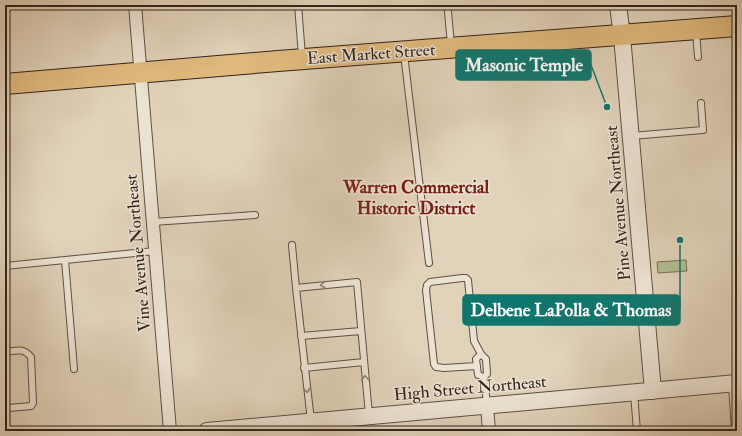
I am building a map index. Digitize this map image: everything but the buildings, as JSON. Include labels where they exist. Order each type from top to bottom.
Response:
[{"type":"main road","name":"East Market Street","points":[[5,84],[737,26]]},
{"type":"street","name":"Vine Avenue Northeast","points":[[135,5],[170,431]]},
{"type":"street","name":"Pine Avenue Northeast","points":[[618,5],[653,391]]},
{"type":"street","name":"High Street Northeast","points":[[207,431],[252,429],[311,422],[344,425],[369,417],[734,384]]},
{"type":"street","points":[[487,406],[489,431]]},
{"type":"lane","points":[[298,5],[302,60]]},
{"type":"lane","points":[[448,12],[451,48]]},
{"type":"lane","points":[[696,29],[698,57]]},
{"type":"lane","points":[[404,52],[428,263]]},
{"type":"lane","points":[[631,136],[703,130],[701,103]]},
{"type":"lane","points":[[153,222],[255,215]]},
{"type":"lane","points":[[292,244],[304,368],[311,422]]},
{"type":"lane","points":[[5,266],[156,251]]},
{"type":"lane","points":[[66,260],[74,369]]},
{"type":"lane","points":[[477,366],[444,368],[436,367],[434,364],[426,290],[427,285],[430,282],[462,278],[466,278],[468,280],[474,341],[480,354],[486,359],[487,374],[484,378],[487,406]]},
{"type":"lane","points":[[296,288],[357,282],[369,417]]},
{"type":"lane","points":[[301,336],[361,331]]},
{"type":"lane","points":[[5,352],[23,350],[31,357],[33,403],[31,406],[8,408],[5,412]]},
{"type":"lane","points":[[480,354],[476,359],[478,375],[484,378]]},
{"type":"lane","points":[[304,368],[364,362]]},
{"type":"lane","points":[[734,384],[735,431]]},
{"type":"lane","points":[[634,393],[637,431]]},
{"type":"green space","points":[[686,260],[687,271],[658,273],[657,262]]},
{"type":"place","name":"Masonic Temple","points":[[607,107]]},
{"type":"place","name":"Delbene LaPolla & Thomas","points":[[680,240]]},
{"type":"district","name":"Warren Commercial Historic District","points":[[416,197]]}]
